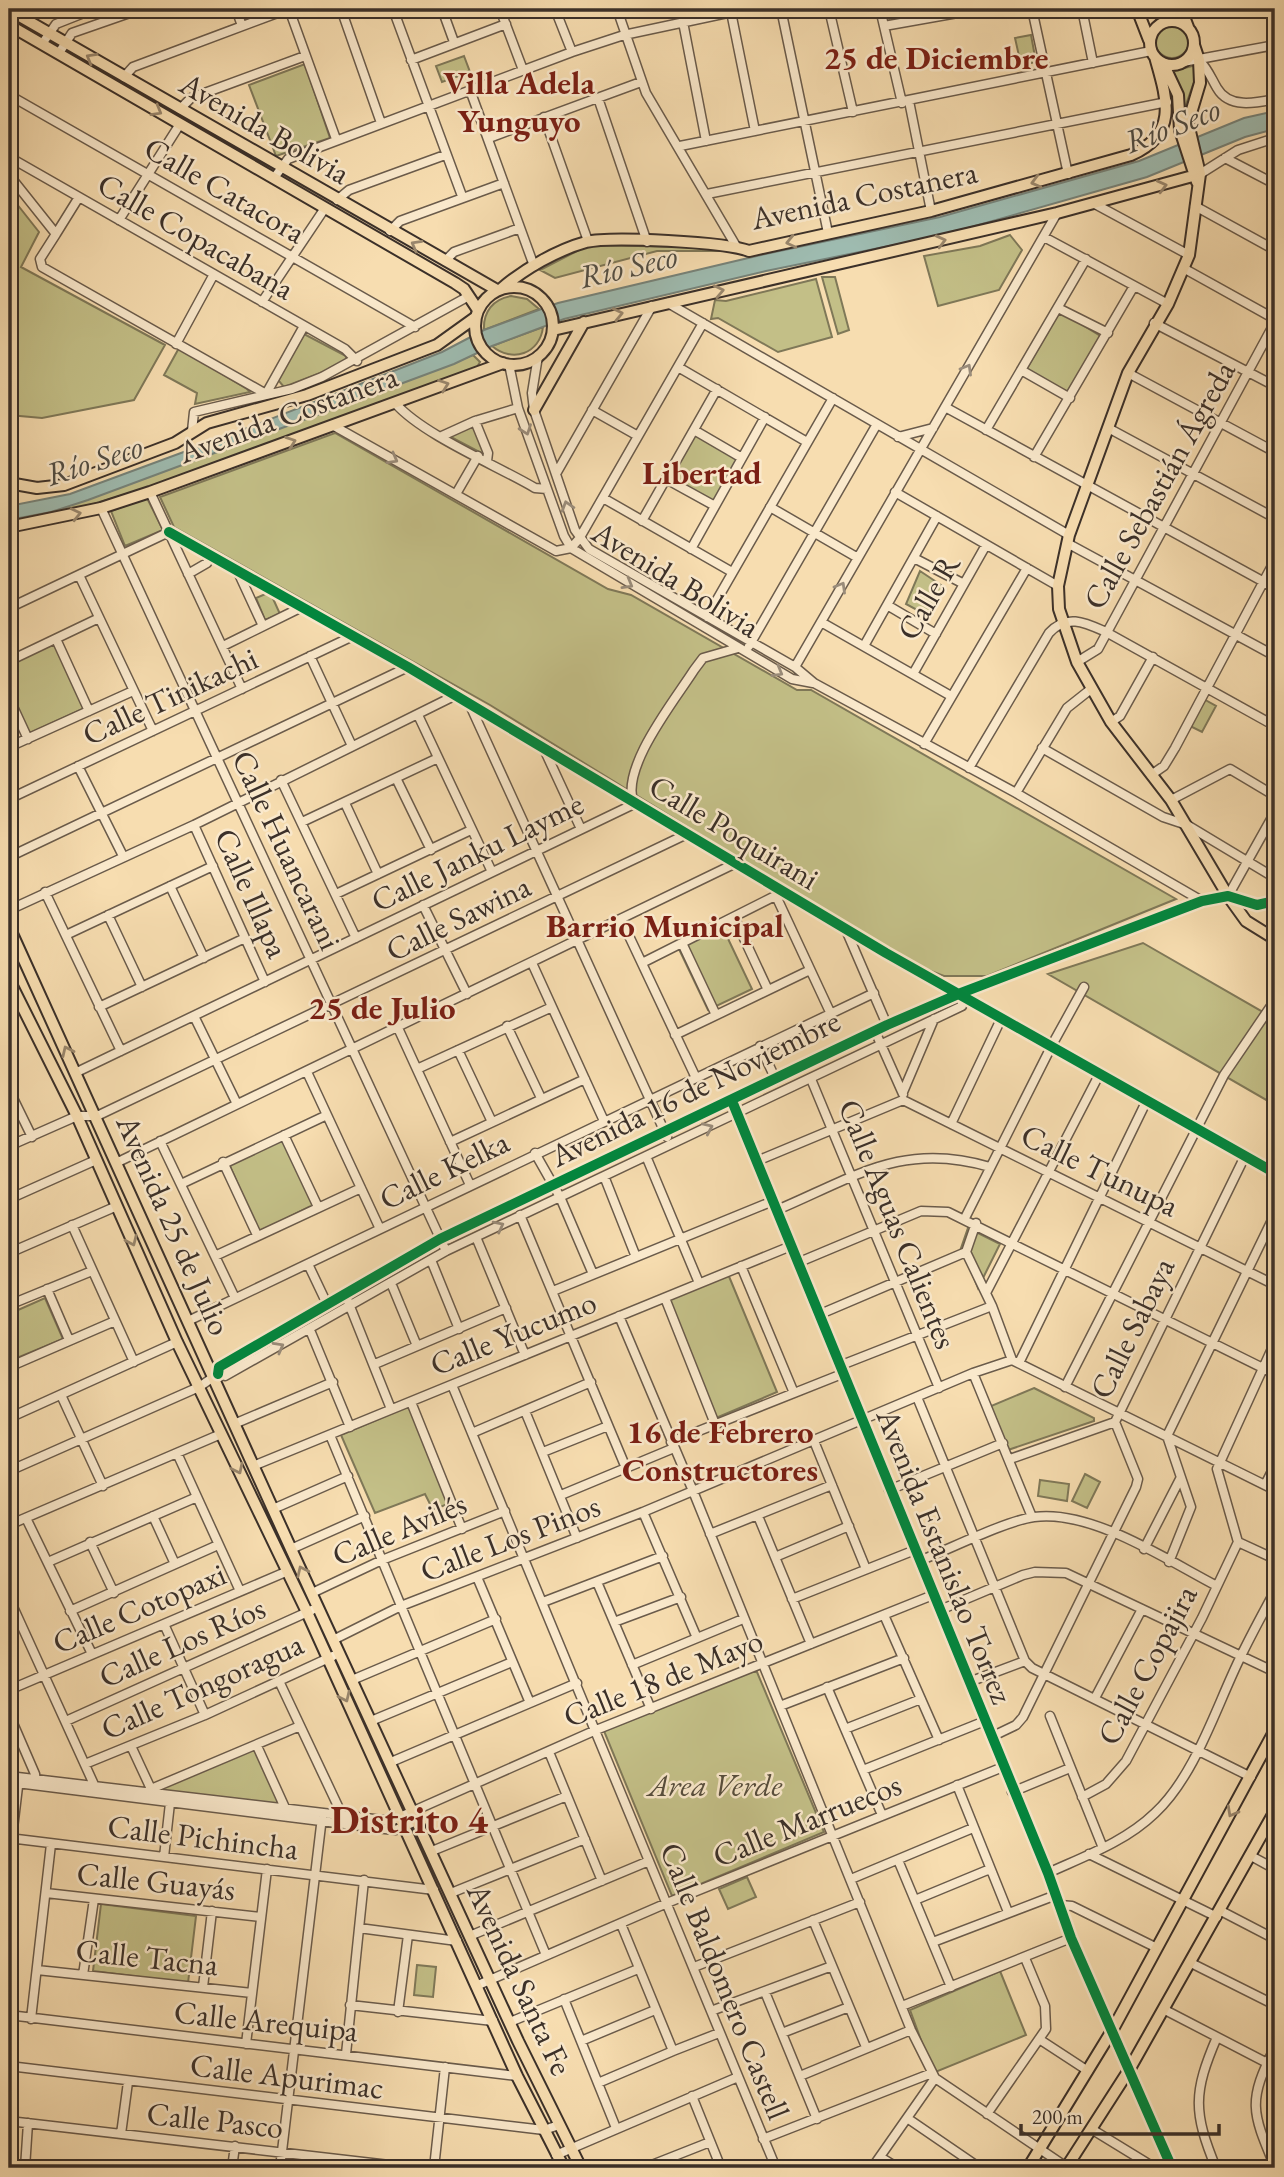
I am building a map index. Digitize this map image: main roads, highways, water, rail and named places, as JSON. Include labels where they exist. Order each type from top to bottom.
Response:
[{"type":"main road","points":[[1137,9],[1155,53],[1178,94],[1186,135],[1195,161],[1195,206],[1185,270],[1128,373],[1110,429],[1068,539],[1058,586],[1063,623],[1077,662],[1111,722],[1171,800],[1228,896],[1247,920],[1275,939]]},
{"type":"main road","points":[[1181,9],[1199,60],[1200,83],[1188,116],[1186,135]]},
{"type":"main road","name":"Avenida Bolivia","points":[[9,10],[48,33],[69,38],[124,77],[390,231],[499,289]]},
{"type":"main road","points":[[1155,53],[1153,30],[1167,21],[1178,21],[1188,27]]},
{"type":"main road","name":"Avenida Bolivia","points":[[10,29],[42,44],[455,283],[469,296],[476,317]]},
{"type":"main road","points":[[1155,53],[1183,62],[1194,45]]},
{"type":"main road","name":"Avenida Costanera","points":[[499,289],[520,272],[588,241],[736,246],[749,251],[931,211],[1068,174],[1148,147],[1163,127],[1167,102],[1155,53]]},
{"type":"main road","name":"Avenida Costanera","points":[[553,326],[584,322],[1057,214],[1197,178]]},
{"type":"main road","points":[[499,289],[527,289],[543,299],[553,326],[550,342],[538,356],[527,362],[503,363],[478,342],[476,317],[499,289]]},
{"type":"main road","name":"Avenida Costanera","points":[[9,483],[37,488],[64,485],[176,443],[207,423],[307,395],[437,345],[476,317]]},
{"type":"main road","points":[[534,410],[584,322]]},
{"type":"main road","name":"Avenida Costanera","points":[[9,527],[102,508],[503,363]]},
{"type":"main road","name":"Avenida 25 de Julio","points":[[9,927],[415,1816]]},
{"type":"main road","name":"Avenida 25 de Julio","points":[[9,981],[76,1116],[177,1342],[307,1612],[402,1822]]},
{"type":"main road","points":[[1028,2168],[1113,2029],[1275,1730]]},
{"type":"main road","points":[[1067,2168],[1165,2010],[1275,1811]]},
{"type":"main road","name":"Avenida Santa Fe","points":[[415,1816],[581,2168]]},
{"type":"main road","name":"Avenida Santa Fe","points":[[402,1822],[517,2076],[564,2168]]},
{"type":"district","name":"25 de Diciembre","points":[[936,57]]},
{"type":"district","name":"Villa Adela Yunguyo","points":[[519,101]]},
{"type":"district","name":"Libertad","points":[[702,472]]},
{"type":"district","name":"Barrio Municipal","points":[[665,925]]},
{"type":"district","name":"25 de Julio","points":[[382,1007]]},
{"type":"district","name":"16 de Febrero Constructores","points":[[720,1450]]},
{"type":"district","name":"Distrito 4","points":[[409,1819]]},
{"type":"water label","name":"Río Seco","points":[[1172,125]]},
{"type":"water label","name":"Río Seco","points":[[628,266]]},
{"type":"water label","name":"Río Seco","points":[[94,460]]},
{"type":"park label","name":"Area Verde","points":[[715,1785]]}]
